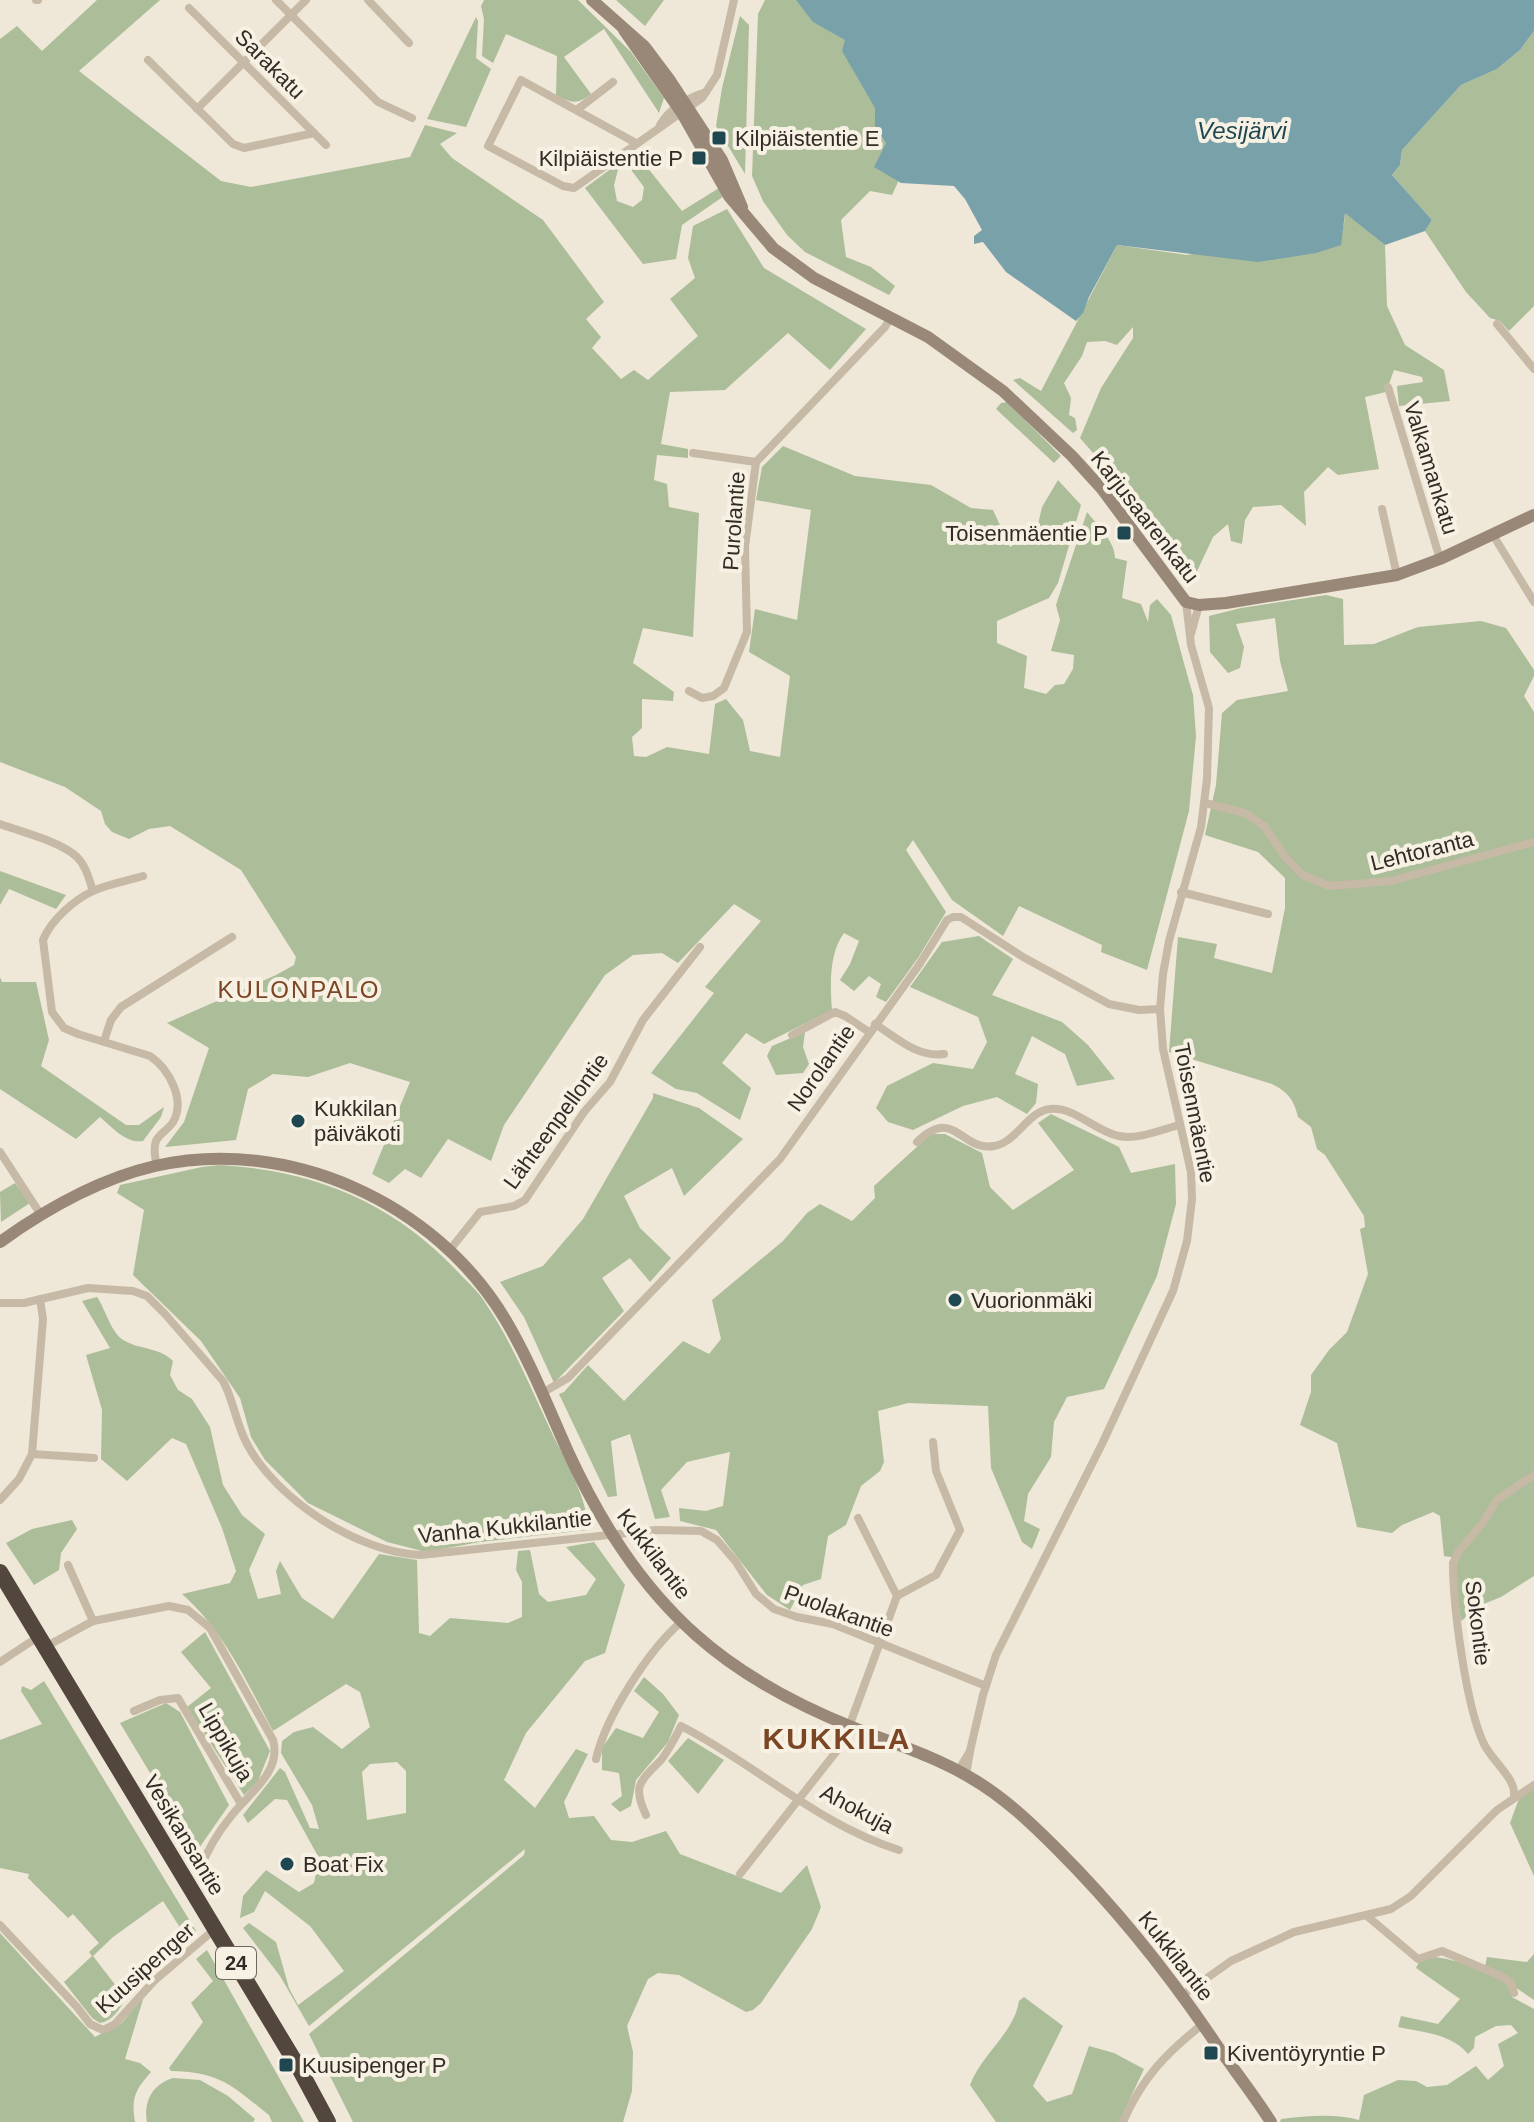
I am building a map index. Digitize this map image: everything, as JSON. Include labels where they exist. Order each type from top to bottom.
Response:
[{"type":"highway","name":"Vesikansantie","points":[[0,1572],[300,2070],[328,2122]]},
{"type":"street","points":[[276,0],[378,102],[412,118]]},
{"type":"street","points":[[197,109],[306,0]]},
{"type":"street","points":[[368,0],[409,43]]},
{"type":"street","name":"Karjusaarenkatu","points":[[592,0],[645,47],[722,160],[745,214],[762,237],[814,278],[928,337],[976,370],[1030,415],[1102,489],[1182,600],[1193,603],[1304,591],[1397,575],[1440,559],[1534,515]]},
{"type":"street","points":[[636,143],[521,80],[488,146],[563,186],[574,188],[636,143],[683,107],[706,92],[717,75],[734,0]]},
{"type":"street","name":"Sarakatu","points":[[189,8],[326,145]]},
{"type":"street","points":[[148,60],[233,144],[244,148],[314,133]]},
{"type":"street","points":[[578,109],[613,82]]},
{"type":"street","name":"Purolantie","points":[[689,691],[697,698],[718,694],[724,688],[744,645],[748,613],[745,547],[756,462],[885,327],[891,317]]},
{"type":"street","points":[[1497,324],[1534,369]]},
{"type":"street","name":"Valkamankatu","points":[[1388,387],[1440,559]]},
{"type":"street","points":[[693,453],[756,462]]},
{"type":"street","points":[[1382,509],[1397,575]]},
{"type":"street","points":[[1493,535],[1534,602]]},
{"type":"street","name":"Toisenmäentie","points":[[962,1773],[996,1655],[1102,1444],[1180,1270],[1192,1199],[1191,1172],[1163,1049],[1160,1009],[1163,974],[1205,803],[1209,708],[1190,634],[1193,603]]},
{"type":"street","name":"Lehtoranta","points":[[1205,803],[1245,813],[1264,826],[1286,858],[1303,875],[1329,886],[1391,881],[1534,842]]},
{"type":"street","points":[[0,824],[68,850],[85,868],[93,891]]},
{"type":"street","points":[[143,876],[93,891],[65,912],[46,931],[43,940],[52,1012],[57,1021],[78,1034],[150,1056],[159,1062],[174,1085],[177,1096],[175,1119],[158,1136],[155,1144],[157,1166]]},
{"type":"street","points":[[1181,892],[1268,914]]},
{"type":"street","name":"Norolantie","points":[[542,1393],[568,1378],[780,1159],[919,965],[947,920],[961,917],[1023,957],[1109,1004],[1139,1010],[1160,1009]]},
{"type":"street","points":[[104,1041],[111,1020],[121,1007],[232,937]]},
{"type":"street","name":"Lähteenpellontie","points":[[449,1251],[480,1212],[514,1206],[525,1200],[584,1112],[610,1082],[643,1020],[700,947]]},
{"type":"street","points":[[792,1035],[835,1012],[869,1032]]},
{"type":"street","points":[[875,1024],[918,1051],[931,1056],[944,1054]]},
{"type":"street","points":[[917,1142],[929,1129],[940,1127],[985,1146],[994,1146],[1008,1139],[1041,1112],[1052,1108],[1121,1137],[1179,1125]]},
{"type":"street","points":[[0,1152],[41,1215]]},
{"type":"street","name":"Kukkilantie","points":[[0,1242],[41,1215],[91,1189],[157,1166],[216,1159],[274,1163],[332,1178],[384,1203],[419,1225],[485,1289],[505,1318],[611,1535],[648,1586],[681,1622],[715,1652],[760,1683],[806,1707],[962,1773],[1028,1820],[1089,1881],[1183,1995],[1271,2122]]},
{"type":"street","name":"Vanha Kukkilantie","points":[[0,1303],[24,1303],[88,1288],[114,1288],[147,1296],[223,1381],[232,1397],[245,1441],[260,1466],[308,1511],[377,1548],[421,1555],[611,1535]]},
{"type":"street","points":[[0,1500],[19,1479],[32,1454],[43,1319],[40,1299]]},
{"type":"street","points":[[740,1874],[843,1743],[897,1596],[936,1575],[960,1530],[936,1471],[933,1442]]},
{"type":"street","points":[[32,1454],[94,1458]]},
{"type":"street","name":"Sokontie","points":[[1514,1796],[1512,1783],[1484,1745],[1473,1713],[1460,1638],[1453,1563],[1497,1500],[1534,1475]]},
{"type":"street","points":[[858,1518],[897,1596]]},
{"type":"street","name":"Puolakantie","points":[[611,1535],[656,1530],[701,1531],[717,1540],[736,1562],[756,1594],[774,1609],[833,1624],[986,1686]]},
{"type":"street","points":[[68,1565],[93,1621]]},
{"type":"street","points":[[0,1662],[93,1621],[158,1608],[179,1606],[210,1628],[275,1746],[272,1764],[263,1782],[218,1834],[200,1870]]},
{"type":"street","points":[[596,1759],[599,1746],[628,1688],[660,1642],[681,1622]]},
{"type":"street","name":"Lippikuja","points":[[134,1711],[160,1700],[178,1698],[241,1804]]},
{"type":"street","name":"Ahokuja","points":[[646,1815],[638,1798],[638,1788],[646,1773],[662,1758],[681,1726],[715,1743],[841,1826],[878,1844],[899,1850]]},
{"type":"street","points":[[1183,1995],[1251,1950],[1309,1927],[1391,1909],[1411,1896],[1514,1796],[1534,1785]]},
{"type":"street","points":[[1367,1916],[1418,1959],[1442,1951],[1501,1976],[1511,1983],[1514,1993]]},
{"type":"street","name":"Kuusipenger","points":[[0,1925],[90,2024],[103,2030],[115,2024],[154,1981],[215,1929]]},
{"type":"street","points":[[1123,2122],[1148,2075],[1170,2051],[1203,2024]]},
{"type":"green space","points":[[97,0],[160,0],[79,71],[221,181],[251,187],[410,157],[425,125],[457,133],[440,144],[452,158],[543,220],[604,302],[586,319],[601,337],[592,348],[621,379],[634,370],[648,380],[698,336],[670,299],[695,278],[688,258],[693,226],[727,209],[764,268],[866,329],[830,370],[788,333],[725,390],[670,392],[661,444],[688,449],[688,458],[657,455],[654,480],[667,484],[669,507],[699,513],[693,637],[643,628],[633,663],[674,692],[673,701],[642,699],[642,728],[632,737],[634,756],[646,757],[667,747],[709,754],[715,704],[726,699],[743,720],[750,751],[780,757],[790,676],[749,652],[755,609],[797,620],[811,510],[756,500],[762,467],[783,446],[855,476],[931,485],[971,508],[993,510],[1010,547],[1037,529],[1042,507],[1058,480],[1081,505],[1058,583],[1049,598],[997,621],[997,643],[1027,656],[1024,688],[1046,694],[1055,685],[1064,684],[1073,669],[1074,655],[1051,651],[1060,620],[1056,605],[1087,512],[1109,539],[1115,558],[1127,561],[1122,598],[1141,604],[1148,622],[1150,605],[1157,599],[1171,615],[1193,695],[1196,736],[1189,811],[1147,970],[1101,952],[1102,945],[1019,906],[1003,936],[952,900],[913,840],[906,850],[946,912],[918,958],[886,1002],[876,997],[881,984],[869,976],[854,991],[840,980],[859,941],[844,933],[833,960],[832,1010],[764,1044],[746,1033],[722,1063],[751,1088],[740,1120],[697,1093],[676,1089],[651,1073],[714,993],[705,987],[761,921],[734,904],[678,963],[662,953],[633,955],[605,975],[504,1125],[491,1161],[448,1139],[421,1178],[405,1169],[389,1183],[372,1174],[410,1082],[350,1063],[308,1077],[273,1074],[248,1089],[236,1140],[165,1147],[184,1122],[209,1048],[167,1023],[276,975],[294,965],[296,957],[241,870],[170,826],[149,829],[129,839],[112,832],[105,824],[101,811],[65,787],[0,762],[0,39],[17,26],[42,51]]},
{"type":"green space","points":[[484,0],[578,0],[631,52],[664,98],[659,113],[604,29],[564,57],[591,94],[578,101],[556,95],[557,56],[506,34],[493,63],[482,56],[484,19],[481,6]]},
{"type":"green space","points":[[616,0],[664,0],[645,26]]},
{"type":"green space","points":[[765,0],[856,0],[898,182],[892,195],[870,191],[841,220],[846,257],[871,267],[895,286],[889,295],[805,252],[787,235],[763,201],[752,176],[758,14]]},
{"type":"green space","points":[[740,16],[749,25],[745,174],[716,126]]},
{"type":"green space","points":[[476,17],[476,58],[491,69],[466,127],[427,119]]},
{"type":"green space","points":[[1534,31],[1534,306],[1509,331],[1500,321],[1490,318],[1466,292],[1425,231],[1432,220],[1392,175],[1400,165],[1402,150],[1461,85],[1497,69],[1520,50]]},
{"type":"green space","points":[[635,152],[682,211],[719,188],[724,196],[682,225],[676,259],[643,264],[585,188],[620,162],[614,185],[617,201],[633,207],[642,200],[644,187],[632,171],[628,157]]},
{"type":"green space","points":[[1345,212],[1385,245],[1387,306],[1405,345],[1444,370],[1450,401],[1399,406],[1397,386],[1423,382],[1422,377],[1394,370],[1386,392],[1365,397],[1379,469],[1338,475],[1328,467],[1304,492],[1306,526],[1281,505],[1253,507],[1245,520],[1242,544],[1231,541],[1228,524],[1213,537],[1193,580],[1179,569],[1167,538],[1080,438],[1101,388],[1133,338],[1133,327],[1117,345],[1105,341],[1087,342],[1082,356],[1064,383],[1071,398],[1069,415],[1075,418],[1077,430],[1073,433],[1013,380],[1020,378],[1041,391],[1117,245],[1187,255],[1344,225]]},
{"type":"green space","points":[[1007,402],[1061,456],[1054,463],[996,409]]},
{"type":"green space","points":[[1326,595],[1343,599],[1344,645],[1374,644],[1418,627],[1481,621],[1506,628],[1534,670],[1524,696],[1534,712],[1534,1576],[1501,1597],[1481,1605],[1461,1621],[1455,1579],[1457,1558],[1444,1556],[1440,1516],[1433,1512],[1402,1525],[1392,1533],[1357,1527],[1337,1443],[1300,1425],[1311,1392],[1311,1375],[1347,1332],[1368,1274],[1360,1229],[1365,1227],[1364,1216],[1325,1155],[1317,1149],[1311,1127],[1298,1117],[1290,1097],[1282,1090],[1272,1084],[1169,1052],[1178,937],[1217,944],[1214,958],[1272,973],[1285,908],[1285,878],[1258,852],[1205,835],[1216,785],[1222,713],[1237,700],[1288,691],[1280,661],[1275,618],[1236,624],[1244,647],[1240,668],[1228,673],[1210,652],[1209,616]]},
{"type":"green space","points":[[0,871],[66,895],[56,909],[9,889],[0,905]]},
{"type":"green space","points":[[979,936],[1013,959],[992,995],[1062,1022],[1088,1045],[1115,1079],[1077,1086],[1065,1054],[1032,1036],[1015,1074],[1038,1084],[1036,1103],[1027,1114],[997,1097],[963,1106],[913,1130],[888,1122],[876,1108],[887,1086],[933,1063],[973,1069],[987,1042],[978,1017],[910,987],[942,942]]},
{"type":"green space","points":[[0,977],[2,982],[36,982],[49,1040],[41,1066],[126,1125],[139,1125],[164,1107],[161,1117],[143,1141],[125,1137],[100,1117],[76,1139],[0,1089]]},
{"type":"green space","points":[[805,1032],[803,1047],[809,1064],[803,1073],[776,1075],[767,1056],[772,1046]]},
{"type":"green space","points":[[653,1093],[699,1108],[743,1139],[684,1196],[672,1168],[624,1196],[640,1228],[671,1258],[650,1282],[630,1258],[602,1278],[624,1311],[554,1383],[524,1317],[500,1282],[543,1266],[583,1219],[653,1098]]},
{"type":"green space","points":[[1051,1114],[1119,1147],[1131,1173],[1175,1164],[1176,1204],[1157,1276],[1104,1389],[1067,1397],[1054,1422],[1051,1457],[1028,1494],[1024,1521],[1040,1529],[1032,1549],[1022,1542],[991,1468],[988,1406],[908,1403],[878,1411],[884,1462],[880,1471],[861,1486],[846,1525],[828,1536],[821,1579],[803,1585],[790,1610],[767,1595],[716,1530],[680,1521],[679,1508],[706,1511],[723,1506],[730,1452],[687,1462],[661,1490],[670,1517],[655,1519],[630,1434],[611,1441],[617,1496],[608,1497],[559,1394],[588,1365],[624,1401],[683,1341],[709,1354],[721,1339],[712,1300],[783,1241],[807,1213],[820,1204],[852,1221],[875,1198],[874,1186],[931,1134],[945,1134],[982,1153],[990,1187],[1013,1210],[1074,1170],[1038,1123]]},
{"type":"green space","points":[[220,1165],[288,1174],[350,1194],[406,1227],[458,1272],[483,1300],[520,1365],[580,1493],[585,1506],[587,1530],[480,1542],[426,1552],[387,1542],[308,1503],[265,1460],[251,1437],[240,1398],[201,1341],[133,1275],[144,1210],[117,1193],[120,1185]]},
{"type":"green space","points":[[15,1183],[30,1203],[1,1222],[0,1192]]},
{"type":"green space","points":[[97,1297],[120,1338],[162,1353],[173,1361],[170,1375],[178,1390],[192,1399],[210,1427],[223,1485],[242,1515],[265,1534],[249,1570],[258,1599],[281,1594],[276,1571],[280,1561],[302,1598],[333,1619],[379,1554],[417,1560],[419,1633],[430,1636],[450,1618],[508,1623],[522,1617],[522,1582],[516,1570],[518,1551],[530,1550],[539,1594],[548,1602],[586,1595],[596,1579],[566,1547],[594,1542],[625,1585],[605,1653],[585,1661],[526,1733],[504,1780],[535,1808],[576,1749],[588,1754],[564,1802],[569,1818],[594,1816],[611,1840],[632,1842],[666,1831],[680,1854],[781,1893],[807,1865],[821,1907],[812,1929],[753,2010],[746,2012],[679,1975],[658,1973],[648,1979],[627,2026],[633,2052],[632,2091],[623,2122],[353,2122],[309,2034],[524,1855],[525,1849],[309,2026],[280,1976],[243,1928],[249,1923],[276,1942],[289,1988],[298,2005],[344,1971],[310,1926],[265,1891],[254,1912],[240,1918],[243,1896],[266,1870],[299,1892],[314,1883],[319,1858],[287,1800],[275,1799],[248,1823],[243,1815],[280,1768],[285,1772],[310,1828],[319,1829],[312,1805],[281,1753],[282,1741],[294,1732],[313,1727],[342,1749],[370,1727],[360,1692],[346,1684],[273,1731],[222,1641],[182,1594],[230,1583],[236,1571],[222,1528],[186,1444],[172,1438],[127,1481],[101,1459],[102,1410],[86,1355],[110,1348],[82,1301]],"holes":[[[397,1762],[406,1771],[406,1813],[367,1820],[362,1772],[370,1764]]]},
{"type":"green space","points":[[72,1520],[77,1529],[61,1553],[59,1570],[34,1585],[6,1543],[32,1529]]},
{"type":"green space","points":[[205,1632],[270,1751],[258,1781],[244,1795],[187,1707],[211,1688],[181,1652]]},
{"type":"green space","points":[[644,1677],[663,1694],[679,1715],[668,1742],[636,1780],[631,1806],[620,1812],[611,1804],[622,1796],[619,1773],[602,1770],[602,1748],[616,1728],[643,1738],[659,1712],[634,1691]]},
{"type":"green space","points":[[44,1681],[196,1931],[195,1937],[172,1957],[169,1954],[188,1940],[163,1901],[113,1937],[93,1956],[126,1999],[112,2017],[100,2023],[92,2018],[64,1982],[92,1956],[89,1952],[99,1943],[73,1914],[68,1918],[28,1878],[29,1874],[0,1868],[0,1740],[42,1724],[21,1691],[22,1686],[31,1690]]},
{"type":"green space","points":[[166,1703],[180,1712],[229,1805],[197,1851],[120,1723]]},
{"type":"green space","points":[[688,1738],[724,1760],[698,1794],[668,1761]]},
{"type":"green space","points":[[1534,1788],[1534,1876],[1510,1823],[1520,1796]]},
{"type":"green space","points":[[0,1933],[95,2037],[122,2023],[144,1996],[125,2059],[140,2063],[151,2072],[136,2095],[135,2122],[0,2122]]},
{"type":"green space","points":[[207,1950],[304,2122],[272,2122],[269,2115],[225,2082],[202,2074],[171,2071],[169,2068],[203,2022],[191,2003],[213,1981],[196,1959]]},
{"type":"green space","points":[[1534,1954],[1534,2000],[1485,1967],[1487,1957],[1527,1962]]},
{"type":"green space","points":[[1434,1957],[1493,1975],[1507,1985],[1512,1997],[1534,2009],[1534,2122],[1280,2122],[1281,2119],[1320,2116],[1359,2120],[1364,2095],[1398,2080],[1416,2081],[1427,2087],[1447,2085],[1476,2066],[1488,2080],[1504,2066],[1498,2044],[1518,2033],[1511,2025],[1496,2026],[1475,2037],[1474,2048],[1468,2054],[1445,2038],[1398,2027],[1401,2016],[1438,2024],[1460,1999],[1416,1968],[1420,1960]]},
{"type":"green space","points":[[1024,1997],[1063,2026],[1033,2086],[1047,2102],[1072,2094],[1089,2046],[1114,2053],[1144,2069],[1119,2122],[996,2122],[970,2085],[1011,2023],[1019,2001]]},
{"type":"green space","points":[[173,2078],[200,2080],[228,2096],[255,2119],[253,2122],[147,2122],[151,2094],[160,2084]]},
{"type":"water","name":"Vesijärvi","points":[[796,0],[1534,0],[1534,31],[1520,50],[1497,69],[1461,85],[1402,150],[1400,165],[1392,175],[1432,220],[1425,231],[1385,245],[1345,213],[1341,245],[1316,253],[1258,262],[1117,245],[1076,321],[1006,272],[983,242],[974,244],[974,236],[982,230],[954,186],[901,183],[874,167],[886,143],[875,126],[875,108],[842,51],[845,40],[813,22]]},
{"type":"place","name":"Kilpiäistentie E","points":[[719,138]]},
{"type":"place","name":"Kilpiäistentie P","points":[[699,158]]},
{"type":"place","name":"Toisenmäentie P","points":[[1124,533]]},
{"type":"place","name":"Kukkilan päiväkoti","points":[[298,1121]]},
{"type":"place","name":"Vuorionmäki","points":[[955,1300]]},
{"type":"place","name":"Boat Fix","points":[[287,1864]]},
{"type":"place","name":"Kiventöyryntie P","points":[[1211,2053]]},
{"type":"place","name":"Kuusipenger P","points":[[286,2065]]},
{"type":"district","name":"KULONPALO","points":[[299,989]]},
{"type":"district","name":"KUKKILA","points":[[837,1738]]}]
